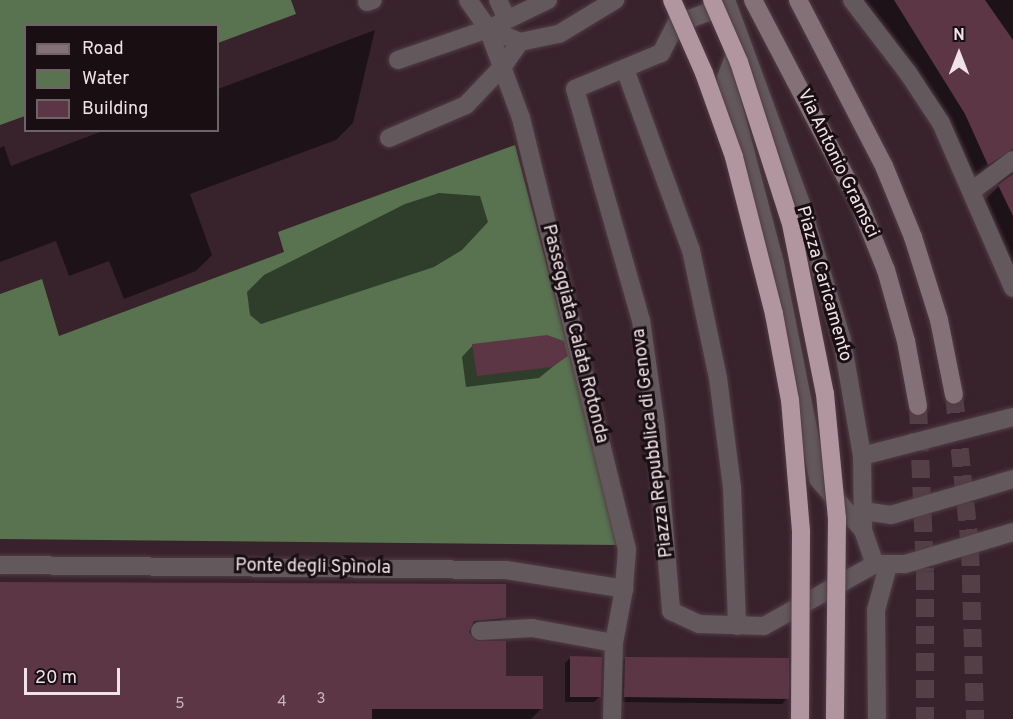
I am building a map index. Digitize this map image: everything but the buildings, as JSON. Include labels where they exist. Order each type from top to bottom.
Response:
[{"type":"highway","points":[[672,0],[704,73],[734,157],[772,304],[790,400],[801,532],[800,719]]},
{"type":"highway","points":[[722,2],[791,224],[825,394],[837,519],[835,719]]},
{"type":"main road","name":"Via Antonio Gramsci","points":[[753,0],[860,203],[886,270],[906,341],[918,406]]},
{"type":"main road","name":"Via Antonio Gramsci","points":[[798,0],[884,166],[913,237],[939,320],[954,395]]},
{"type":"street","name":"Passeggiata Calata Rotonda","points":[[468,0],[488,29],[521,118],[627,549],[624,589],[614,643],[612,719]]},
{"type":"street","points":[[498,0],[507,19]]},
{"type":"street","points":[[398,60],[488,29],[548,0]]},
{"type":"street","points":[[488,29],[520,42],[559,34],[615,0]]},
{"type":"street","points":[[852,0],[914,81],[941,123],[973,189],[1013,288]]},
{"type":"street","name":"Piazza Caricamento","points":[[722,2],[740,40],[801,204],[839,328],[862,456],[863,530],[881,565]]},
{"type":"street","name":"Piazza Repubblica di Genova","points":[[722,2],[676,24],[662,54],[575,89],[640,320],[657,427],[671,611],[699,624],[764,626],[881,565]]},
{"type":"street","points":[[740,40],[726,78],[775,263],[819,479],[863,530]]},
{"type":"street","points":[[389,138],[466,105],[503,66],[520,42]]},
{"type":"street","points":[[625,69],[691,250],[718,378],[732,487],[736,626]]},
{"type":"street","points":[[973,189],[1013,160]]},
{"type":"street","points":[[862,456],[1013,417]]},
{"type":"street","points":[[863,511],[891,515],[1013,479]]},
{"type":"street","points":[[877,719],[876,610],[881,565],[905,564],[1013,532]]},
{"type":"street","name":"Ponte degli Spìnola","points":[[0,565],[506,570],[624,589]]},
{"type":"street","points":[[480,631],[532,628],[614,643]]},
{"type":"water","points":[[0,0],[291,0],[296,14],[219,43],[219,24],[24,24],[24,116],[0,125]]},
{"type":"water","points":[[515,145],[620,545],[0,539],[0,294],[42,279],[59,336],[284,252],[278,232]]},
{"type":"tunnel","points":[[954,395],[970,548],[975,719]]},
{"type":"tunnel","points":[[918,406],[925,572],[925,719]]}]
